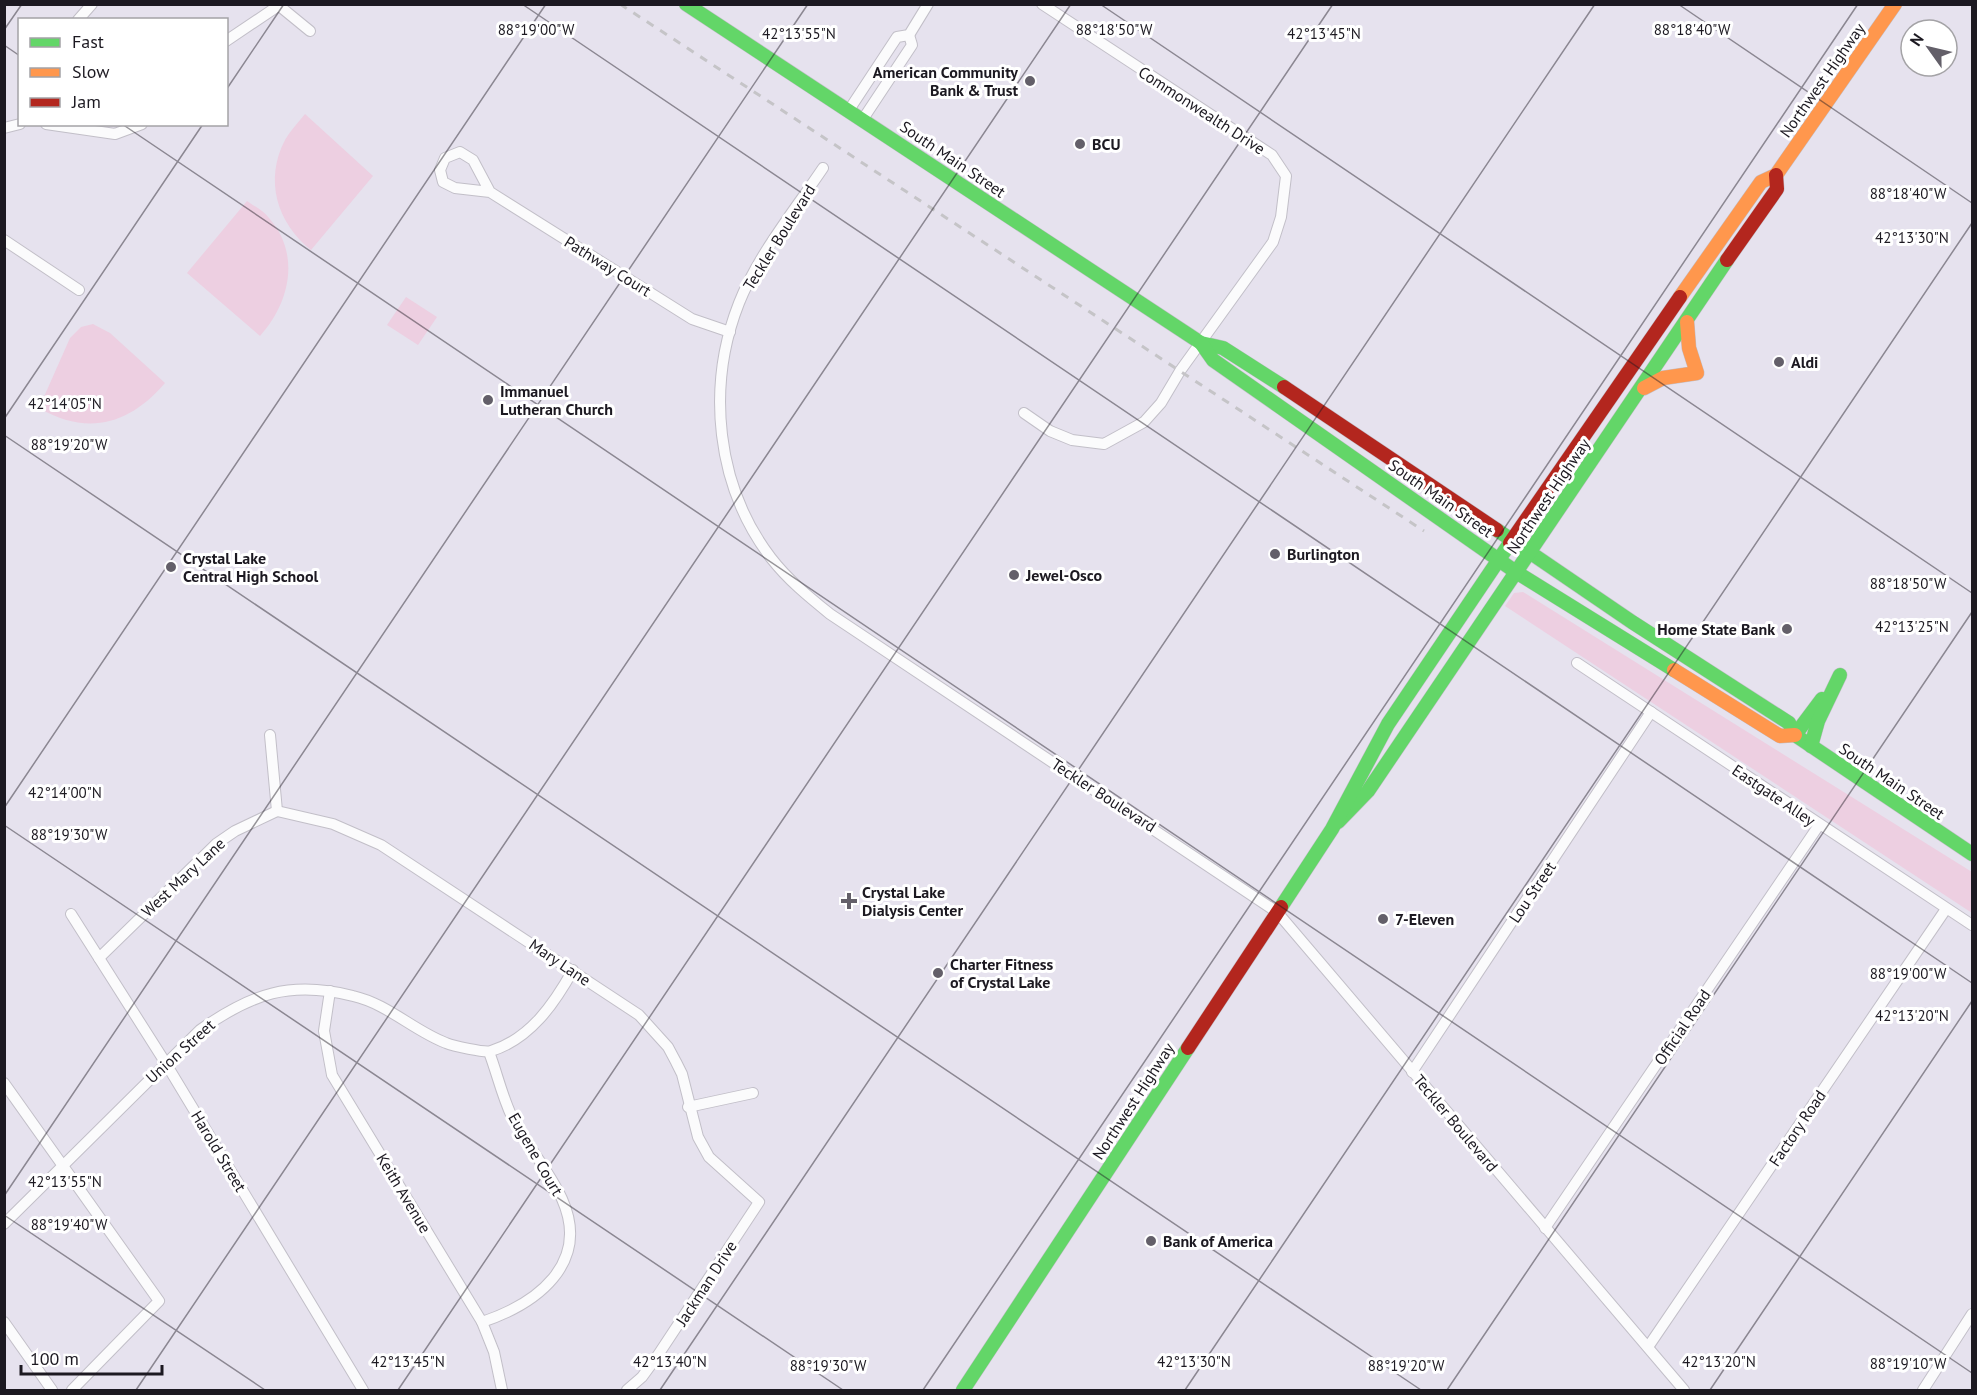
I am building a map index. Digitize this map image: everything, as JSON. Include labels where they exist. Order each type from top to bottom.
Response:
[{"type":"main road","name":"South Main Street","points":[[686,4],[1201,343],[1223,348],[1632,622],[1705,666],[1789,723],[1794,735],[1972,854]]},
{"type":"main road","name":"Northwest Highway","points":[[963,1390],[1332,829],[1353,782],[1498,559],[1650,336],[1761,182],[1776,175],[1895,4]]},
{"type":"main road","name":"Northwest Highway","points":[[1332,829],[1368,792],[1777,189],[1776,175]]},
{"type":"main road","points":[[1636,395],[1654,380],[1667,376],[1697,374],[1689,348],[1687,322]]},
{"type":"main road","name":"South Main Street","points":[[1201,343],[1213,360],[1516,572],[1780,736],[1794,735]]},
{"type":"main road","points":[[1794,735],[1840,675],[1818,721],[1811,746]]},
{"type":"street","points":[[80,18],[92,4]]},
{"type":"street","points":[[863,119],[912,45],[909,35],[928,4]]},
{"type":"street","name":"Commonwealth Drive","points":[[1024,413],[1050,431],[1072,440],[1104,444],[1144,422],[1161,403],[1180,371],[1273,242],[1281,218],[1286,176],[1272,155],[1042,4]]},
{"type":"street","points":[[228,40],[278,5],[310,31]]},
{"type":"street","points":[[849,110],[897,37],[909,35]]},
{"type":"street","points":[[60,126],[115,134],[137,126]]},
{"type":"street","name":"Pathway Court","points":[[490,192],[473,160],[460,152],[445,158],[440,171],[443,182],[455,188],[490,192],[692,319],[730,332]]},
{"type":"street","name":"Teckler Boulevard","points":[[823,168],[768,250],[739,302],[730,332],[721,381],[720,419],[734,491],[749,526],[772,559],[797,588],[877,647],[1277,912],[1684,1390]]},
{"type":"street","points":[[4,240],[79,290]]},
{"type":"street","name":"Eastgate Alley","points":[[1578,663],[1972,925]]},
{"type":"street","name":"Lou Street","points":[[1412,1072],[1651,712]]},
{"type":"street","points":[[270,735],[277,811]]},
{"type":"street","name":"West Mary Lane","points":[[99,958],[216,844],[235,831],[277,811]]},
{"type":"street","name":"Mary Lane","points":[[277,811],[354,830],[381,845],[639,1015],[668,1047],[682,1074],[688,1107],[698,1137],[709,1157],[759,1202]]},
{"type":"street","name":"Official Road","points":[[1545,1228],[1819,825]]},
{"type":"street","name":"Factory Road","points":[[1648,1347],[1946,909]]},
{"type":"street","name":"Harold Street","points":[[71,914],[165,1062],[363,1390]]},
{"type":"street","points":[[489,1052],[527,1032],[558,999],[573,970]]},
{"type":"street","name":"Union Street","points":[[4,1224],[165,1062],[200,1030],[229,1009],[254,998],[286,989],[309,988],[354,996],[377,1004],[446,1044],[489,1052]]},
{"type":"street","name":"Keith Avenue","points":[[330,992],[324,1031],[332,1075],[482,1322],[494,1353],[502,1390]]},
{"type":"street","name":"Eugene Court","points":[[482,1322],[522,1305],[548,1287],[562,1265],[569,1236],[562,1199],[512,1116],[489,1052]]},
{"type":"street","points":[[4,1083],[159,1301],[72,1390]]},
{"type":"street","points":[[688,1107],[753,1093]]},
{"type":"street","name":"Jackman Drive","points":[[627,1390],[642,1377],[658,1355],[759,1202]]},
{"type":"street","points":[[1923,1390],[1972,1314]]},
{"type":"street","points":[[4,1322],[52,1390]]},
{"type":"shaded area","points":[[305,114],[373,176],[311,250],[299,239],[282,214],[275,185],[275,170],[285,140]]},
{"type":"shaded area","points":[[247,201],[267,215],[279,232],[288,262],[288,278],[279,309],[260,336],[187,273]]},
{"type":"shaded area","points":[[406,297],[437,317],[418,345],[387,325]]},
{"type":"shaded area","points":[[93,324],[110,333],[165,383],[137,409],[106,422],[74,422],[39,408],[70,338],[81,327]]},
{"type":"shaded area","points":[[1523,592],[1972,872],[1972,913],[1505,606],[1514,593]]},
{"type":"railway","points":[[620,4],[1424,531]]},
{"type":"traffic: fast","points":[[686,4],[1201,343],[1223,348],[1284,387]]},
{"type":"traffic: fast","points":[[1338,822],[1368,791],[1727,260]]},
{"type":"traffic: fast","points":[[1201,343],[1213,360],[1516,572],[1674,670]]},
{"type":"traffic: fast","points":[[1497,530],[1632,622],[1789,723],[1795,735],[1972,854]]},
{"type":"traffic: fast","points":[[1281,907],[1332,829],[1388,724],[1510,543]]},
{"type":"traffic: fast","points":[[1811,746],[1818,721],[1840,675]]},
{"type":"traffic: fast","points":[[1795,735],[1822,699]]},
{"type":"traffic: fast","points":[[963,1390],[1188,1048]]},
{"type":"traffic: slow","points":[[1680,297],[1761,182],[1776,175],[1895,4]]},
{"type":"traffic: slow","points":[[1644,388],[1663,378],[1697,373],[1689,348],[1687,322]]},
{"type":"traffic: slow","points":[[1674,670],[1780,736],[1795,735]]},
{"type":"traffic: jam","points":[[1727,260],[1777,189],[1776,175]]},
{"type":"traffic: jam","points":[[1510,543],[1680,297]]},
{"type":"traffic: jam","points":[[1284,387],[1497,530]]},
{"type":"traffic: jam","points":[[1188,1048],[1281,907]]},
{"type":"place","name":"American Community Bank & Trust","points":[[1030,81]]},
{"type":"place","name":"BCU","points":[[1080,144]]},
{"type":"place","name":"Aldi","points":[[1779,362]]},
{"type":"place","name":"Immanuel Lutheran Church","points":[[488,400]]},
{"type":"place","name":"Burlington","points":[[1275,554]]},
{"type":"place","name":"Crystal Lake Central High School","points":[[171,567]]},
{"type":"place","name":"Jewel-Osco","points":[[1014,575]]},
{"type":"place","name":"Home State Bank","points":[[1787,629]]},
{"type":"place","name":"Crystal Lake Dialysis Center","points":[[849,901]]},
{"type":"place","name":"7-Eleven","points":[[1383,919]]},
{"type":"place","name":"Charter Fitness of Crystal Lake","points":[[938,973]]},
{"type":"place","name":"Bank of America","points":[[1151,1241]]}]
